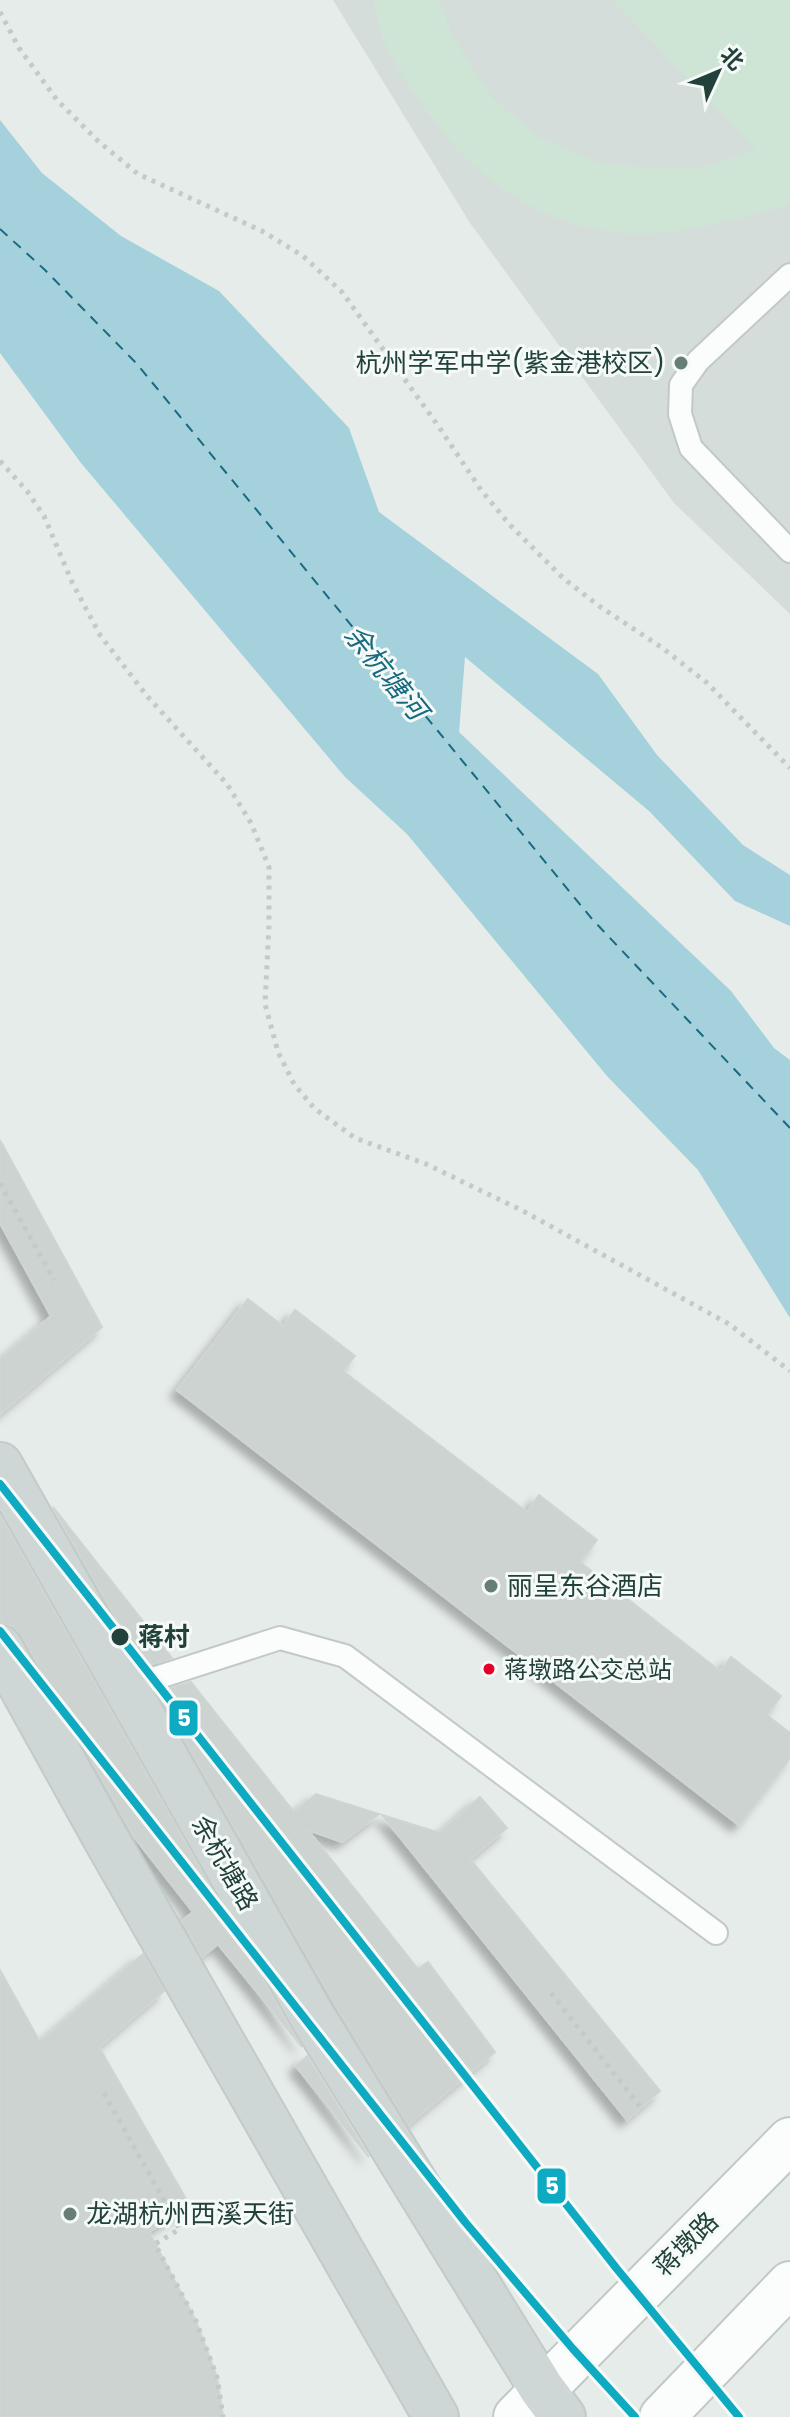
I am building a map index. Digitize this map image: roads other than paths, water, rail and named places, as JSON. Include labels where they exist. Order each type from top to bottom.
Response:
[{"type":"main road","name":"余杭塘路","points":[[0,1465],[312,2016],[540,2408]]},
{"type":"main road","points":[[0,1648],[436,2417]]},
{"type":"main road","name":"蒋墩路","points":[[540,2408],[790,2140]]},
{"type":"main road","points":[[662,2417],[790,2284]]},
{"type":"lane","points":[[790,275],[698,361],[681,385],[680,414],[691,448],[790,551]]},
{"type":"lane","points":[[125,1688],[280,1638],[345,1656],[716,1933]]},
{"type":"water","name":"余杭塘河","points":[[0,120],[42,173],[121,236],[219,291],[349,428],[379,512],[598,674],[657,755],[743,845],[790,875],[790,926],[735,901],[649,811],[465,657],[459,732],[731,991],[774,1048],[790,1060],[790,1318],[698,1170],[607,1076],[407,834],[345,777],[81,463],[0,353]]},
{"type":"place","name":"杭州学军中学(紫金港校区)","points":[[681,363]]},
{"type":"place","name":"丽呈东谷酒店","points":[[491,1586]]},
{"type":"place","name":"蒋村","points":[[120,1637]]},
{"type":"place","name":"蒋墩路公交总站","points":[[489,1669]]},
{"type":"place","name":"龙湖杭州西溪天街","points":[[70,2214]]}]
